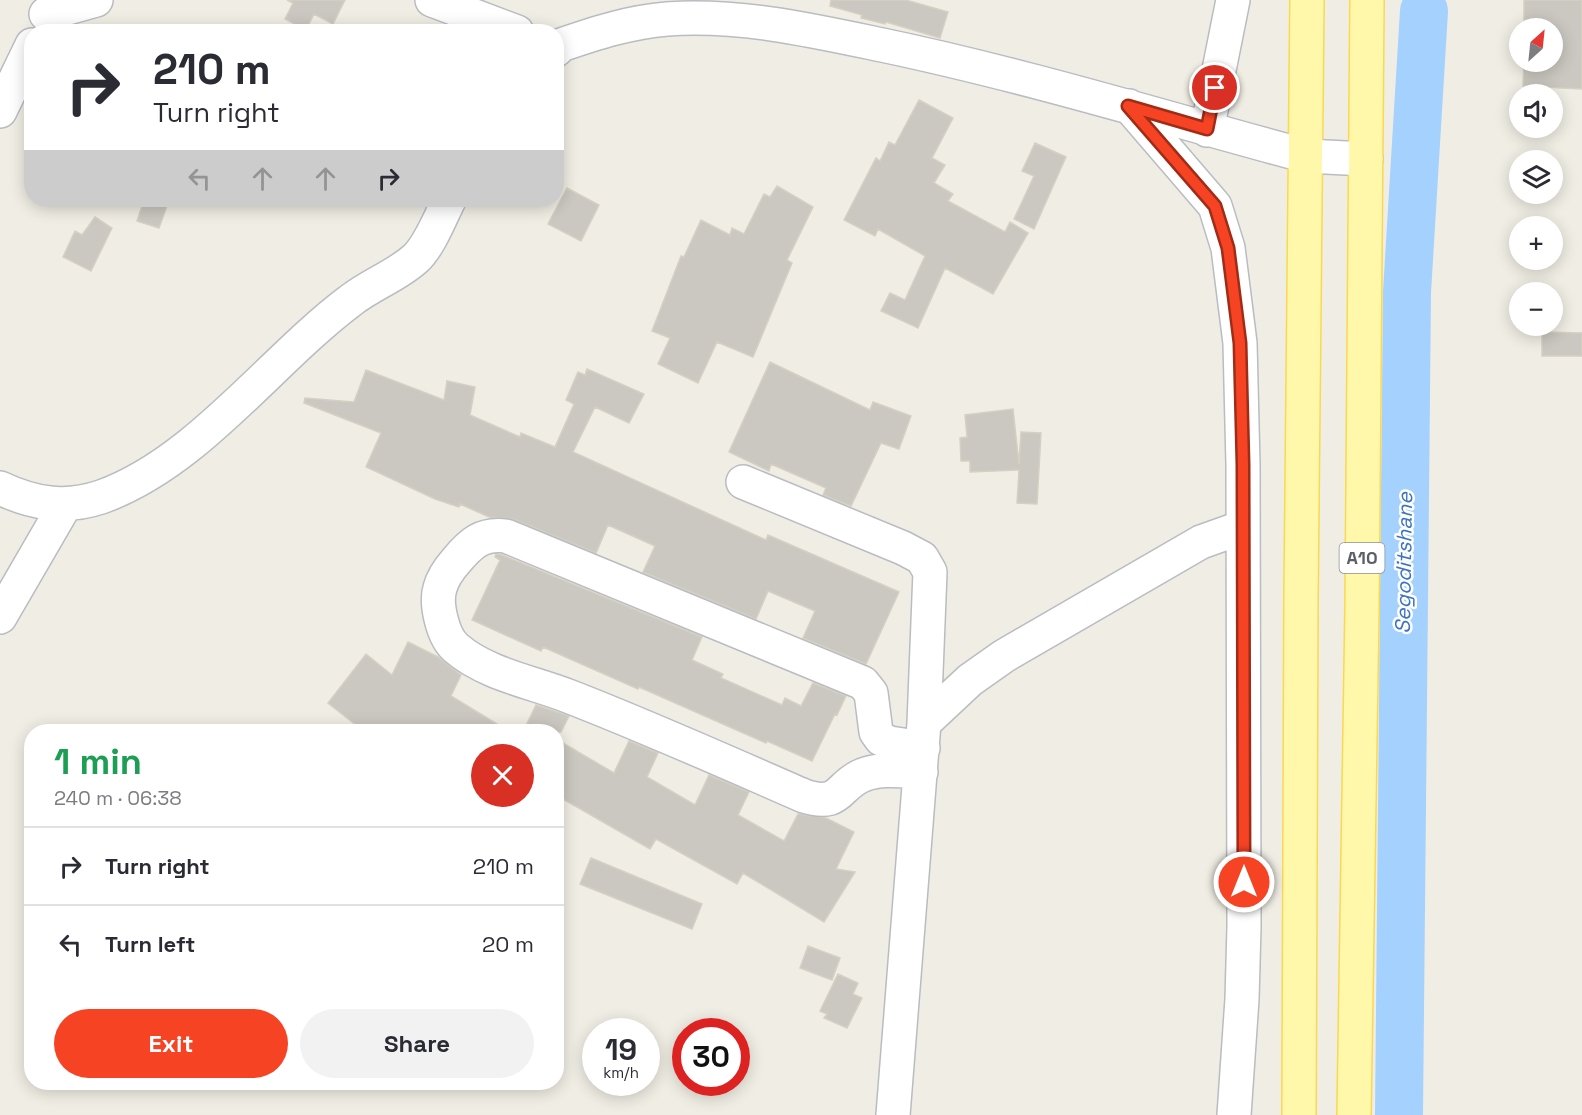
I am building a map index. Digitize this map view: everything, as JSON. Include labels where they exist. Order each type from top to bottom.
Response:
[{"type":"main road","points":[[1299,1115],[1307,0]]},
{"type":"main road","name":"A10","points":[[1354,1115],[1367,0]]},
{"type":"street","points":[[45,15],[96,0]]},
{"type":"street","points":[[432,0],[496,24]]},
{"type":"street","points":[[1207,129],[1233,0]]},
{"type":"street","points":[[564,44],[614,27],[667,19],[715,19],[777,12],[1306,156],[1366,159]]},
{"type":"street","points":[[0,111],[24,62]]},
{"type":"street","points":[[1128,106],[1215,206],[1228,248],[1240,343],[1244,927],[1242,999],[1234,1115]]},
{"type":"street","points":[[0,488],[22,498],[64,505],[100,497],[138,481],[204,432],[350,301],[416,258],[445,207]]},
{"type":"street","points":[[743,482],[922,558],[930,572],[923,747],[893,1115]]},
{"type":"street","points":[[0,617],[64,505]]},
{"type":"street","points":[[923,747],[890,743],[881,739],[876,732],[871,693],[863,683],[506,536],[492,534],[480,539],[447,570],[439,589],[445,631],[453,646],[468,657],[489,668],[568,696],[819,801],[835,796],[862,775],[873,773],[923,747],[970,680],[1004,656],[1201,542],[1243,527]]},
{"type":"building","points":[[287,0],[345,0],[333,24],[314,14],[309,24],[295,24],[285,19],[293,3]]},
{"type":"building","points":[[831,0],[906,0],[948,12],[940,38],[886,22],[885,24],[861,18],[862,15],[830,6]]},
{"type":"building","points":[[1524,0],[1582,0],[1582,89],[1563,88],[1563,84],[1523,84],[1524,72],[1563,72],[1563,18],[1524,18]]},
{"type":"building","points":[[919,100],[953,118],[932,158],[945,165],[934,183],[953,194],[948,201],[1005,232],[1010,222],[1028,233],[993,294],[945,268],[918,328],[881,311],[890,293],[905,300],[925,256],[878,229],[875,236],[844,220],[876,158],[880,161],[889,142],[895,145]]},
{"type":"building","points":[[1035,143],[1066,157],[1034,229],[1014,219],[1034,176],[1022,171]]},
{"type":"building","points":[[777,186],[813,207],[787,260],[792,263],[753,357],[717,342],[698,383],[658,364],[670,338],[652,331],[681,256],[684,257],[701,220],[730,235],[732,228],[744,234],[764,194],[770,197]]},
{"type":"building","points":[[567,188],[599,205],[581,241],[548,224],[557,207],[564,207],[564,194]]},
{"type":"building","points":[[142,207],[166,207],[159,228],[137,221]]},
{"type":"building","points":[[95,217],[112,228],[91,271],[63,257],[75,231],[82,235]]},
{"type":"building","points":[[1563,333],[1582,333],[1582,356],[1542,356],[1542,336],[1563,336]]},
{"type":"building","points":[[770,362],[870,410],[873,402],[911,416],[899,449],[881,443],[851,506],[823,495],[826,488],[771,464],[769,471],[729,452]]},
{"type":"building","points":[[587,369],[644,394],[629,423],[595,407],[573,452],[766,540],[768,535],[899,592],[866,664],[803,638],[815,611],[768,591],[756,619],[643,572],[655,546],[608,525],[596,553],[513,519],[489,517],[460,504],[459,507],[435,499],[366,467],[381,433],[304,403],[305,398],[354,402],[366,370],[444,400],[447,381],[475,387],[470,415],[520,437],[521,433],[555,447],[574,404],[566,400],[578,372],[585,375]]},
{"type":"building","points":[[1013,409],[1019,464],[1021,432],[1041,433],[1037,504],[1017,503],[1019,470],[970,472],[970,461],[961,461],[960,438],[967,437],[965,415]]},
{"type":"building","points":[[496,554],[702,637],[692,660],[723,674],[721,678],[782,705],[785,698],[801,706],[813,683],[846,696],[812,761],[543,647],[541,651],[472,620],[500,560],[495,557]]},
{"type":"building","points":[[408,642],[438,657],[461,675],[451,696],[497,724],[355,724],[328,703],[366,654],[392,675]]},
{"type":"building","points":[[536,705],[569,716],[564,726],[564,724],[527,724]]},
{"type":"building","points":[[629,741],[658,753],[647,777],[695,805],[709,775],[749,792],[738,815],[784,841],[798,814],[826,818],[854,832],[836,869],[855,872],[824,922],[743,873],[737,884],[656,839],[650,849],[564,800],[564,744],[614,773]]},
{"type":"building","points":[[591,858],[702,904],[692,929],[580,884]]},
{"type":"building","points":[[808,946],[840,958],[832,980],[800,968]]},
{"type":"building","points":[[838,974],[858,983],[853,994],[862,998],[847,1028],[824,1018],[827,1014],[820,1011]]},
{"type":"waterway","name":"Segoditshane","points":[[1399,1115],[1407,292],[1424,11]]},
{"type":"route","points":[[1215,88],[1207,129],[1128,106],[1215,206],[1228,248],[1240,343],[1243,465],[1244,882]]}]
